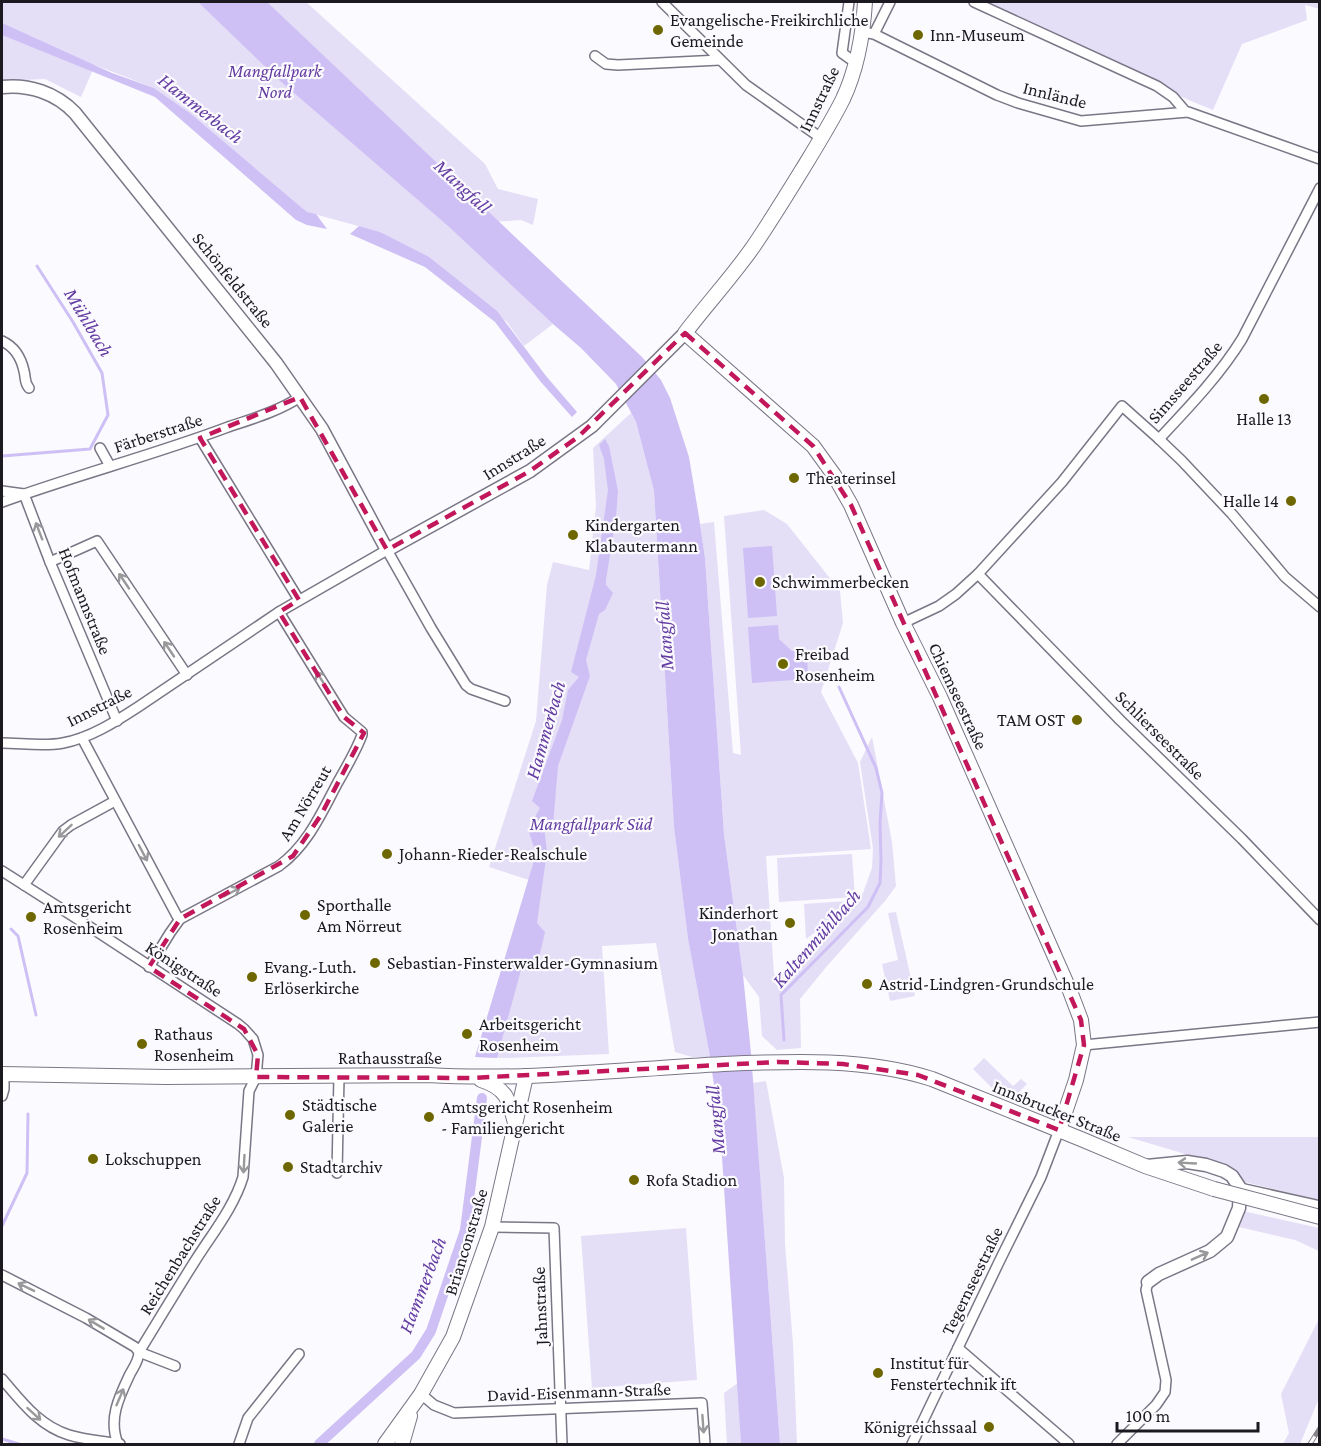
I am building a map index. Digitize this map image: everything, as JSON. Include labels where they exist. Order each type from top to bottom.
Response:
[{"type":"main road","name":"Innstraße","points":[[685,333],[770,223],[843,98],[868,33],[865,2]]},
{"type":"main road","name":"Chiemseestraße","points":[[685,333],[813,446],[834,475],[850,505],[940,697],[1081,1020],[1084,1045],[1076,1080],[1059,1130]]},
{"type":"main road","name":"Rathausstraße","points":[[3,1074],[166,1077],[428,1075],[471,1078],[777,1062]]},
{"type":"main road","name":"Innsbrucker Straße","points":[[777,1062],[843,1064],[886,1068],[918,1075],[948,1085],[1176,1178],[1320,1217]]},
{"type":"main road","name":"Brianconstraße","points":[[385,1444],[421,1394],[453,1337],[492,1227],[526,1076]]},
{"type":"main road","points":[[471,1078],[489,1083],[505,1093],[516,1125]]},
{"type":"main road","name":"Brianconstraße","points":[[402,1444],[412,1408]]},
{"type":"street","points":[[662,2],[746,86],[821,138]]},
{"type":"street","points":[[849,2],[842,53],[856,63]]},
{"type":"street","points":[[868,33],[890,2]]},
{"type":"street","points":[[974,2],[1157,86],[1173,97],[1185,111]]},
{"type":"street","name":"Innlände","points":[[868,33],[1018,104],[1081,121],[1185,111],[1320,159]]},
{"type":"street","points":[[595,56],[606,64],[618,65],[720,60]]},
{"type":"street","name":"Schönfeldstraße","points":[[2,87],[39,90],[59,98],[69,107],[276,363],[322,429],[387,550]]},
{"type":"street","name":"Simsseestraße","points":[[903,622],[939,606],[978,574],[1062,482],[1122,406],[1160,439],[1212,381],[1237,347],[1320,188]]},
{"type":"street","name":"Innstraße","points":[[2,742],[60,744],[82,738],[117,721],[279,612],[530,471],[592,426],[685,333]]},
{"type":"street","points":[[2,341],[18,354],[25,372],[24,382],[29,388]]},
{"type":"street","name":"Färberstraße","points":[[2,502],[200,438],[257,417],[300,397]]},
{"type":"street","points":[[200,438],[299,600]]},
{"type":"street","points":[[1160,439],[1232,514],[1285,577],[1320,607]]},
{"type":"street","points":[[100,448],[110,466]]},
{"type":"street","name":"Färberstraße","points":[[2,491],[24,494]]},
{"type":"street","name":"Hofmannstraße","points":[[24,494],[117,721]]},
{"type":"street","points":[[50,562],[97,541],[187,675]]},
{"type":"street","points":[[387,550],[466,685],[471,689],[505,701]]},
{"type":"street","name":"Schlierseestraße","points":[[978,574],[1320,920]]},
{"type":"street","name":"Am Nörreut","points":[[149,967],[180,919],[279,866],[293,856],[305,842],[321,815],[362,735],[362,732],[344,717],[279,612]]},
{"type":"street","points":[[82,738],[180,919]]},
{"type":"street","points":[[24,885],[63,831],[115,801]]},
{"type":"street","name":"Königstraße","points":[[2,871],[244,1029],[253,1039],[258,1054],[256,1077]]},
{"type":"street","points":[[1084,1045],[1320,1022]]},
{"type":"street","points":[[2,1096],[3,1074]]},
{"type":"street","points":[[338,1173],[339,1076]]},
{"type":"street","name":"Reichenbachstraße","points":[[119,1444],[115,1436],[115,1408],[138,1360],[139,1352],[237,1193],[243,1177],[249,1091],[256,1077]]},
{"type":"street","name":"Tegernseestraße","points":[[912,1444],[1041,1177],[1059,1130]]},
{"type":"street","points":[[1117,1444],[1156,1405],[1165,1392],[1166,1380],[1146,1290],[1148,1282],[1159,1274],[1210,1251],[1227,1237],[1239,1208],[1240,1188],[1232,1176],[1224,1171],[1186,1162],[1145,1166]]},
{"type":"street","points":[[1240,1188],[1320,1206]]},
{"type":"street","name":"Jahnstraße","points":[[492,1227],[554,1228],[562,1444]]},
{"type":"street","points":[[2,1275],[86,1318],[135,1347],[139,1352],[175,1366]]},
{"type":"street","points":[[958,1348],[1069,1444]]},
{"type":"street","points":[[238,1444],[248,1418],[299,1354]]},
{"type":"street","points":[[2,1379],[30,1411],[59,1431],[119,1444]]},
{"type":"street","name":"David-Eisenmann-Straße","points":[[421,1394],[434,1404],[454,1413],[702,1403],[705,1444]]},
{"type":"highlighted area","points":[[685,333],[813,446],[851,505],[1081,1020],[1084,1045],[1059,1130],[918,1075],[843,1064],[777,1062],[471,1078],[256,1077],[258,1055],[244,1029],[149,967],[180,919],[293,856],[321,815],[364,733],[344,717],[279,612],[299,600],[200,438],[300,397],[387,550],[530,471],[578,437]]},
{"type":"green space","name":"Mangfallpark Nord","points":[[2,2],[306,2],[485,164],[498,189],[538,199],[533,225],[521,220],[448,225],[553,324],[524,346],[507,322],[380,232],[307,212],[190,113],[154,88],[95,65],[81,97],[45,79],[2,81]]},
{"type":"green space","points":[[983,2],[1319,2],[1320,9],[1305,5],[1307,20],[1242,44],[1213,110]]},
{"type":"green space","name":"Mangfallpark Süd","points":[[631,413],[636,422],[654,491],[674,827],[688,939],[710,1057],[692,1057],[675,1052],[656,943],[602,946],[609,1054],[475,1057],[529,880],[489,867],[536,721],[547,585],[553,562],[589,570],[596,507],[593,448]]},
{"type":"green space","name":"Freibad Rosenheim","points":[[764,510],[787,524],[840,591],[843,623],[821,692],[858,763],[871,849],[766,856],[774,974],[783,975],[860,901],[872,868],[873,849],[860,762],[872,737],[892,842],[896,886],[800,999],[801,1048],[777,1050],[762,1036],[759,997],[743,975],[724,834],[705,558],[700,524],[714,522],[733,753],[741,755],[724,516]]},
{"type":"green space","points":[[852,854],[855,897],[779,902],[777,858]]},
{"type":"green space","points":[[846,901],[847,909],[806,939],[804,904]]},
{"type":"green space","points":[[896,912],[915,996],[890,1001],[882,964],[898,960],[888,913]]},
{"type":"green space","points":[[984,1058],[1013,1086],[1021,1079],[1027,1084],[1012,1099],[996,1092],[973,1069]]},
{"type":"green space","points":[[766,1081],[784,1178],[785,1244],[793,1344],[797,1444],[780,1444],[753,1083]]},
{"type":"green space","points":[[1128,1137],[1319,1137],[1319,1200],[1220,1176],[1202,1159]]},
{"type":"green space","points":[[1243,1211],[1319,1228],[1319,1251],[1295,1240],[1239,1227]]},
{"type":"green space","points":[[686,1228],[697,1380],[592,1388],[581,1236]]},
{"type":"green space","points":[[1319,1319],[1319,1398],[1300,1444],[1283,1444],[1289,1433],[1281,1394]]},
{"type":"green space","points":[[738,1383],[741,1444],[727,1444],[724,1393]]},
{"type":"water","name":"Mangfall","points":[[198,2],[267,2],[642,357],[661,380],[670,398],[689,457],[705,558],[724,834],[751,1053],[780,1444],[741,1444],[720,1127],[710,1057],[688,939],[674,827],[654,491],[636,422],[616,384],[581,348],[447,225],[279,80]]},
{"type":"water","points":[[2,23],[112,73],[154,88],[190,113],[307,212],[316,214],[327,229],[296,220],[155,97],[2,35]]},
{"type":"water","points":[[359,226],[380,232],[429,257],[497,311],[546,376],[577,412],[572,417],[540,381],[495,322],[425,267],[350,234]]},
{"type":"water","points":[[605,439],[609,446],[618,491],[606,580],[606,585],[613,593],[605,610],[599,614],[586,660],[590,676],[558,766],[553,826],[544,828],[547,851],[537,923],[545,932],[537,966],[521,970],[497,1058],[475,1057],[536,854],[528,829],[540,808],[532,801],[562,720],[568,690],[579,677],[571,672],[596,575],[608,490],[604,459],[599,445]]},
{"type":"water","name":"Schwimmerbecken","points":[[772,546],[777,616],[748,618],[743,548]]},
{"type":"water","points":[[778,625],[779,639],[792,651],[807,651],[808,679],[752,683],[748,627]]},
{"type":"waterway","name":"Mühlbach","points":[[2,456],[90,449],[108,415],[102,373],[37,266]]},
{"type":"waterway","name":"Kaltenmühlbach","points":[[784,1040],[781,995],[868,907],[880,883],[882,793],[876,768],[839,687]]},
{"type":"waterway","name":"Mühlbach","points":[[11,929],[18,936],[36,1015]]},
{"type":"waterway","name":"Hammerbach","points":[[319,1444],[416,1355],[431,1331],[465,1230],[482,1098]]},
{"type":"waterway","name":"Mühlbach","points":[[2,1226],[27,1173],[28,1114]]},
{"type":"waterway","name":"Mühlbach","points":[[2,1439],[19,1444]]},
{"type":"railway","points":[[1310,1444],[1320,1428]]},
{"type":"place","name":"Evangelische-Freikirchliche Gemeinde","points":[[658,30]]},
{"type":"place","name":"Inn-Museum","points":[[918,35]]},
{"type":"place","name":"Halle 13","points":[[1264,399]]},
{"type":"place","name":"Theaterinsel","points":[[794,478]]},
{"type":"place","name":"Halle 14","points":[[1291,501]]},
{"type":"place","name":"Kindergarten Klabautermann","points":[[573,535]]},
{"type":"place","name":"Schwimmerbecken","points":[[760,582]]},
{"type":"place","name":"Freibad Rosenheim","points":[[783,664]]},
{"type":"place","name":"TAM OST","points":[[1077,720]]},
{"type":"place","name":"Johann-Rieder-Realschule","points":[[387,854]]},
{"type":"place","name":"Sporthalle Am Nörreut","points":[[305,915]]},
{"type":"place","name":"Amtsgericht Rosenheim","points":[[31,917]]},
{"type":"place","name":"Kinderhort Jonathan","points":[[790,923]]},
{"type":"place","name":"Sebastian-Finsterwalder-Gymnasium","points":[[375,963]]},
{"type":"place","name":"Evang.-Luth. Erlöserkirche","points":[[252,977]]},
{"type":"place","name":"Astrid-Lindgren-Grundschule","points":[[867,984]]},
{"type":"place","name":"Arbeitsgericht Rosenheim","points":[[467,1034]]},
{"type":"place","name":"Rathaus Rosenheim","points":[[142,1044]]},
{"type":"place","name":"Städtische Galerie","points":[[290,1115]]},
{"type":"place","name":"Amtsgericht Rosenheim - Familiengericht","points":[[429,1117]]},
{"type":"place","name":"Lokschuppen","points":[[93,1159]]},
{"type":"place","name":"Stadtarchiv","points":[[288,1167]]},
{"type":"place","name":"Rofa Stadion","points":[[634,1180]]},
{"type":"place","name":"Institut für Fenstertechnik ift","points":[[878,1373]]},
{"type":"place","name":"Königreichssaal","points":[[989,1427]]}]
